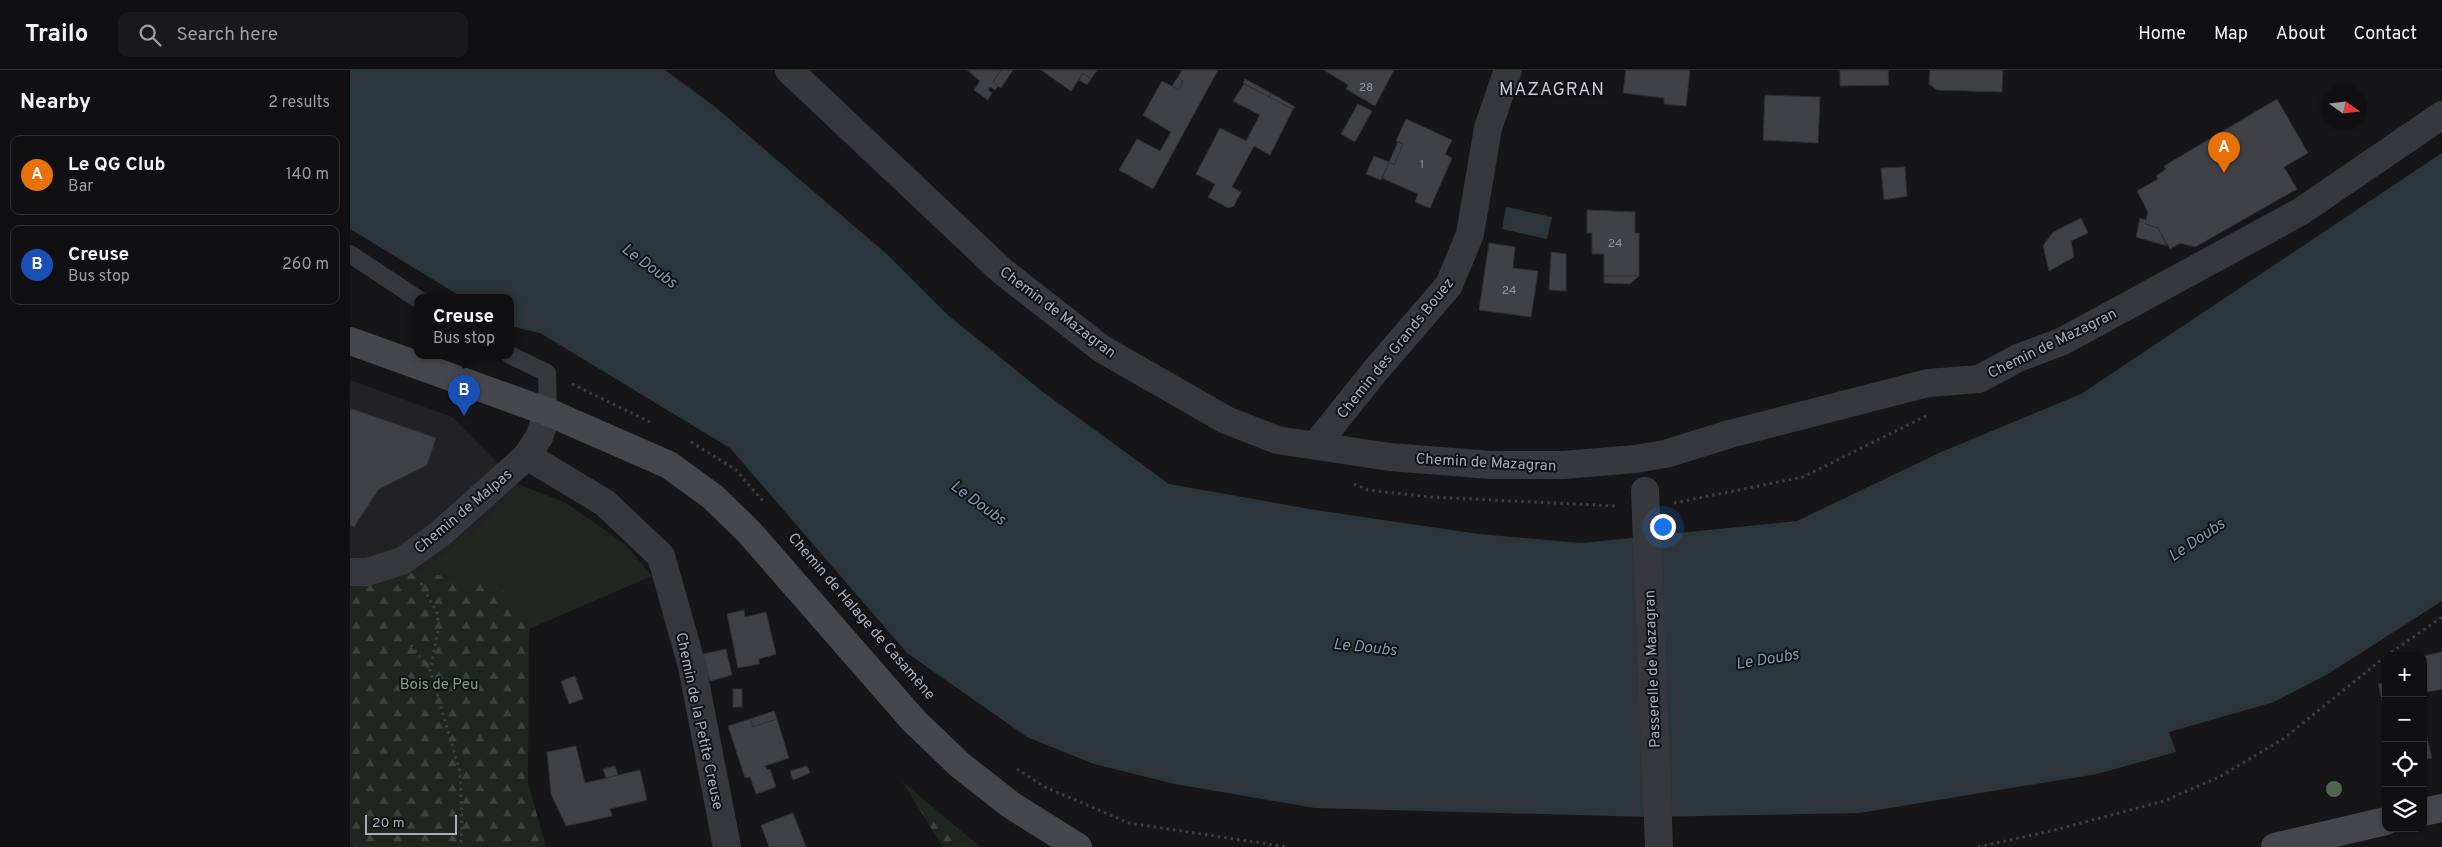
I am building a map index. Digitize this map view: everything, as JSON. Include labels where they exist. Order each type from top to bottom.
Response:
[{"type":"main road","points":[[350,341],[414,359]]},
{"type":"main road","points":[[419,360],[548,412],[668,465],[713,498],[748,532],[914,721],[960,765],[1011,805],[1078,847]]},
{"type":"main road","points":[[2427,811],[2442,808]]},
{"type":"main road","points":[[2275,847],[2382,822]]},
{"type":"street","name":"Chemin de Mazagran","points":[[789,70],[1002,271],[1102,349],[1226,420],[1278,440],[1390,457],[1490,465],[1563,466],[1665,454],[1730,434],[1803,417],[1928,383],[1979,379],[2018,358],[2061,342],[2300,212],[2442,114]]},
{"type":"street","name":"Chemin des Grands Bouez","points":[[1316,446],[1375,371],[1449,285],[1470,234],[1488,128],[1508,70]]},
{"type":"street","name":"Chemin de Malpas","points":[[350,572],[367,572],[402,561],[441,533],[527,456],[539,437],[548,412]]},
{"type":"street","name":"Chemin de la Petite Creuse","points":[[527,456],[605,503],[661,556],[692,666],[727,847]]},
{"type":"street","name":"Passerelle de Mazagran","points":[[1643,457],[1659,844]]},
{"type":"lane","points":[[350,254],[414,297]]},
{"type":"lane","points":[[514,357],[547,373],[548,412]]},
{"type":"path","points":[[735,469],[766,505]]},
{"type":"path","points":[[430,671],[438,631],[438,615]]},
{"type":"path","points":[[2392,652],[2442,617]]},
{"type":"path","points":[[411,645],[430,671],[460,771],[462,828],[460,847]]},
{"type":"path","points":[[1978,847],[2051,831],[2164,801],[2221,776],[2283,739],[2382,659]]},
{"type":"path","points":[[1009,764],[1044,787],[1129,823],[1287,847]]},
{"type":"shaded area","points":[[350,380],[452,417],[518,484],[473,531],[418,572],[350,582]]},
{"type":"green space","points":[[518,484],[566,503],[625,544],[652,576],[529,629],[500,584],[418,572],[473,531]]},
{"type":"green space","name":"Bois de Peu","points":[[418,572],[500,584],[529,629],[528,783],[546,847],[350,847],[350,582]]},
{"type":"green space","points":[[902,781],[980,847],[943,847]]},
{"type":"water","name":"Le Doubs","points":[[350,70],[665,70],[714,106],[889,256],[949,316],[1043,392],[1169,484],[1315,510],[1479,534],[1581,543],[1797,521],[1941,452],[2081,394],[2442,153],[2442,601],[2328,674],[2274,702],[2169,732],[2176,752],[2097,774],[1859,813],[1650,817],[1315,808],[1175,784],[1094,764],[1027,737],[907,653],[730,448],[540,333],[514,327],[514,294],[457,294],[350,229]]},
{"type":"water","points":[[1506,207],[1552,217],[1547,239],[1502,229]]},
{"type":"building","points":[[967,70],[1001,70],[993,82],[998,86],[995,90],[990,87],[988,90],[992,93],[988,100],[974,90],[980,81]]},
{"type":"building","points":[[1001,70],[1013,70],[1001,88],[993,82]]},
{"type":"building","points":[[1041,70],[1097,70],[1091,79],[1083,73],[1071,91]]},
{"type":"building","points":[[1182,70],[1218,70],[1153,189],[1119,170],[1137,139],[1160,151],[1171,132],[1143,115],[1162,81],[1179,90],[1183,81],[1178,77]]},
{"type":"building","points":[[1324,70],[1394,70],[1375,106],[1346,89],[1348,85]]},
{"type":"building","points":[[1626,70],[1690,70],[1686,106],[1664,104],[1664,98],[1623,93]]},
{"type":"building","points":[[1840,70],[1888,70],[1889,85],[1840,86]]},
{"type":"building","points":[[1930,70],[2003,70],[2002,92],[1937,90],[1929,84]]},
{"type":"building","points":[[1083,73],[1091,79],[1087,85],[1079,80]]},
{"type":"building","points":[[1178,77],[1183,81],[1179,90],[1172,86]]},
{"type":"building","points":[[1245,79],[1271,93],[1269,97],[1243,83]]},
{"type":"building","points":[[1244,84],[1293,109],[1270,155],[1254,146],[1232,187],[1241,192],[1234,206],[1228,208],[1208,197],[1215,184],[1196,174],[1220,128],[1246,141],[1260,115],[1233,101]]},
{"type":"building","points":[[1271,93],[1295,107],[1293,109],[1269,97]]},
{"type":"building","points":[[1765,95],[1820,97],[1818,143],[1763,140]]},
{"type":"building","points":[[2277,99],[2308,153],[2284,167],[2297,189],[2195,247],[2180,243],[2170,249],[2158,228],[2145,224],[2148,212],[2137,191],[2158,179],[2156,176],[2166,169],[2164,166]]},
{"type":"building","points":[[1358,104],[1372,111],[1355,142],[1341,134]]},
{"type":"building","points":[[1406,119],[1452,140],[1445,154],[1452,158],[1430,208],[1415,202],[1418,194],[1382,178],[1389,162],[1394,165],[1403,144],[1396,141]]},
{"type":"building","points":[[1398,142],[1403,144],[1394,165],[1389,162]]},
{"type":"building","points":[[1374,156],[1389,162],[1381,180],[1366,174]]},
{"type":"building","points":[[1905,167],[1907,196],[1884,200],[1881,168]]},
{"type":"building","points":[[1587,210],[1635,212],[1635,233],[1639,233],[1639,276],[1604,276],[1604,254],[1592,254],[1592,233],[1587,233]]},
{"type":"building","points":[[2081,218],[2088,233],[2071,241],[2074,257],[2049,271],[2043,246],[2053,232]]},
{"type":"building","points":[[2140,218],[2146,220],[2145,224],[2158,228],[2167,246],[2136,237]]},
{"type":"building","points":[[1489,243],[1515,247],[1513,268],[1538,271],[1531,317],[1479,310]]},
{"type":"building","points":[[1551,252],[1566,254],[1566,291],[1549,290]]},
{"type":"building","points":[[1604,276],[1639,276],[1630,284],[1604,283]]},
{"type":"building","points":[[350,408],[436,438],[427,465],[379,489],[354,527],[350,525]]},
{"type":"building","points":[[744,610],[745,617],[766,612],[776,654],[759,659],[759,664],[738,668],[727,614]]},
{"type":"building","points":[[726,649],[732,675],[710,681],[703,654]]},
{"type":"building","points":[[2442,652],[2442,689],[2427,692],[2427,655]]},
{"type":"building","points":[[575,676],[583,699],[569,704],[561,681]]},
{"type":"building","points":[[2382,683],[2382,700],[2378,684]]},
{"type":"building","points":[[733,689],[742,689],[742,707],[733,707]]},
{"type":"building","points":[[774,711],[777,719],[753,727],[750,719]]},
{"type":"building","points":[[750,719],[753,727],[777,719],[789,758],[765,766],[767,770],[770,769],[776,787],[756,794],[750,777],[745,778],[728,726]]},
{"type":"building","points":[[2427,737],[2432,758],[2427,759]]},
{"type":"building","points":[[576,746],[585,783],[640,770],[647,800],[610,809],[612,816],[566,826],[551,794],[547,752]]},
{"type":"building","points":[[615,766],[618,775],[606,778],[603,769]]},
{"type":"building","points":[[807,766],[810,773],[793,780],[790,771]]},
{"type":"building","points":[[793,813],[806,847],[769,847],[761,825]]},
{"type":"place","name":"Le QG Club","points":[[2224,173]]},
{"type":"place","name":"Creuse","points":[[464,416]]},
{"type":"district","name":"MAZAGRAN","points":[[1552,89]]}]
